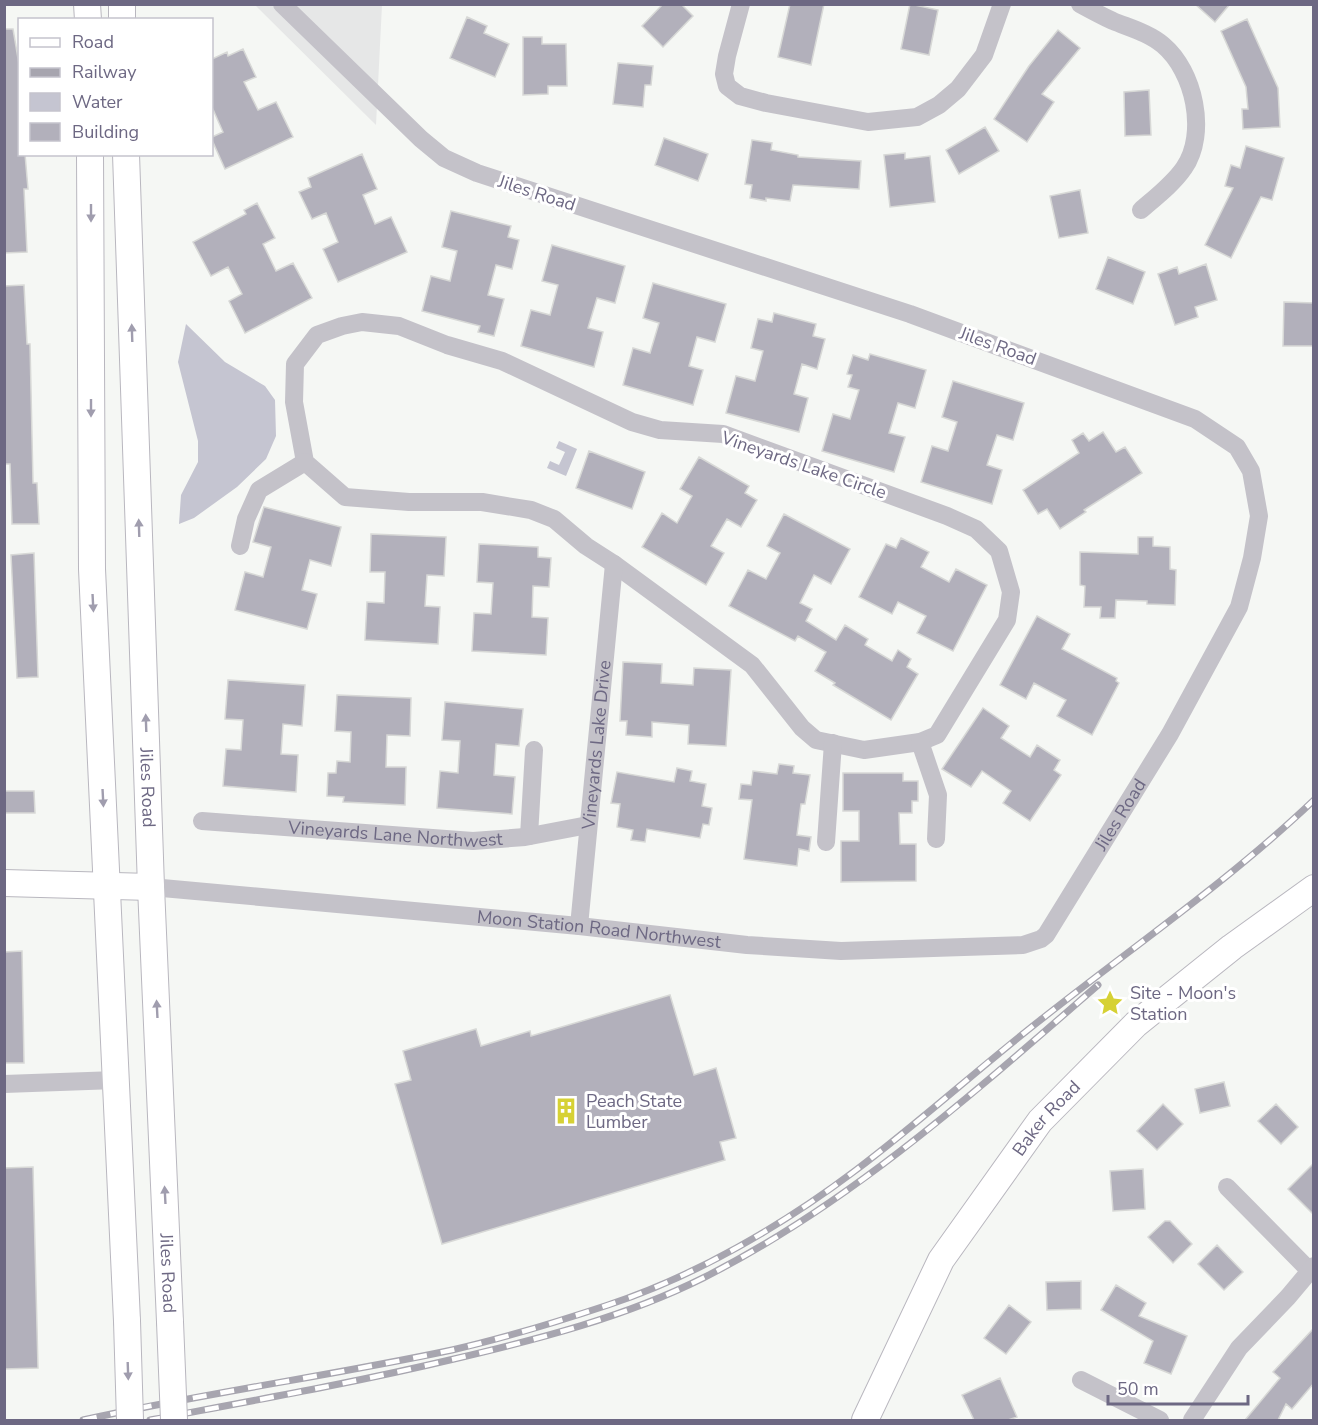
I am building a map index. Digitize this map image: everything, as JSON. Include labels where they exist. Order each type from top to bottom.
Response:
[{"type":"street","name":"Jiles Road","points":[[282,4],[421,139],[444,158],[477,173],[910,314],[1195,419],[1237,447],[1251,471],[1259,516],[1252,558],[1239,607],[1170,734],[1046,935]]},
{"type":"street","points":[[741,4],[727,56],[724,74],[727,86],[740,96],[856,121],[889,121],[917,117],[939,105],[958,89],[984,55],[1002,4]]},
{"type":"street","points":[[1080,4],[1146,34],[1163,45],[1174,58],[1192,90],[1196,106],[1196,125],[1190,156],[1175,179],[1141,210]]},
{"type":"street","points":[[90,156],[92,569],[130,1420]]},
{"type":"street","name":"Jiles Road","points":[[126,156],[151,886],[174,1420]]},
{"type":"street","name":"Vineyards Lake Circle","points":[[362,322],[399,326],[447,345],[502,362],[632,422],[660,430],[723,434],[957,520],[976,529],[999,551],[1011,592],[1007,620],[937,735],[920,742],[864,750],[816,740],[802,728],[752,665],[614,564],[586,546],[554,519],[531,510],[482,502],[409,502],[345,497],[305,462],[294,402],[295,364],[318,335],[342,326],[362,322]]},
{"type":"street","points":[[240,546],[246,519],[259,490],[305,462]]},
{"type":"street","name":"Vineyards Lake Drive","points":[[579,926],[614,564]]},
{"type":"street","points":[[920,742],[938,795],[936,839]]},
{"type":"street","points":[[826,842],[833,743]]},
{"type":"street","points":[[529,836],[534,750]]},
{"type":"street","name":"Vineyards Lane Northwest","points":[[202,821],[473,841],[529,836],[588,825]]},
{"type":"street","points":[[4,883],[151,886]]},
{"type":"street","name":"Moon Station Road Northwest","points":[[151,886],[579,926],[747,945],[841,951],[1023,945],[1046,935]]},
{"type":"street","name":"Baker Road","points":[[865,1420],[941,1260],[1040,1121],[1136,1024],[1232,947],[1314,888]]},
{"type":"street","points":[[4,1084],[116,1080]]},
{"type":"street","points":[[1192,1420],[1239,1348],[1288,1297],[1311,1268],[1227,1187]]},
{"type":"street","points":[[1081,1380],[1160,1420]]},
{"type":"shaded area","points":[[255,5],[382,5],[376,125]]},
{"type":"water","points":[[186,324],[225,362],[265,386],[275,400],[276,436],[266,459],[237,487],[194,518],[179,524],[181,495],[198,462],[198,441],[178,362]]},
{"type":"water","points":[[559,441],[577,449],[566,476],[547,468],[550,461],[559,465],[565,452],[556,448]]},
{"type":"building","points":[[663,4],[681,4],[693,16],[663,47],[642,26]]},
{"type":"building","points":[[790,4],[824,4],[811,65],[778,57]]},
{"type":"building","points":[[910,4],[938,10],[929,55],[901,49]]},
{"type":"building","points":[[1195,4],[1230,4],[1215,22]]},
{"type":"building","points":[[467,17],[487,26],[484,33],[509,44],[495,77],[450,58]]},
{"type":"building","points":[[1247,19],[1278,88],[1280,127],[1243,129],[1242,109],[1248,109],[1246,87],[1221,31]]},
{"type":"building","points":[[4,29],[13,29],[18,58],[18,156],[25,156],[28,189],[24,189],[27,252],[4,253]]},
{"type":"building","points":[[1058,30],[1080,48],[1042,94],[1054,102],[1027,142],[994,119],[1029,66]]},
{"type":"building","points":[[523,37],[542,37],[542,44],[566,44],[567,86],[548,86],[548,94],[523,95]]},
{"type":"building","points":[[243,49],[256,77],[244,82],[258,110],[276,102],[293,137],[225,169],[213,142],[213,137],[223,132],[213,109],[213,59],[227,52],[228,56]]},
{"type":"building","points":[[618,63],[653,66],[651,85],[645,85],[643,107],[613,104]]},
{"type":"building","points":[[1149,90],[1151,135],[1125,136],[1124,92]]},
{"type":"building","points":[[985,127],[999,151],[959,174],[946,150]]},
{"type":"building","points":[[664,138],[708,154],[698,181],[655,165]]},
{"type":"building","points":[[752,140],[772,143],[771,150],[798,155],[798,157],[861,161],[859,189],[793,185],[790,201],[750,198],[752,185],[745,184]]},
{"type":"building","points":[[1246,146],[1284,158],[1272,200],[1261,197],[1231,258],[1205,245],[1233,188],[1225,186],[1231,165],[1240,168]]},
{"type":"building","points":[[905,153],[905,159],[930,156],[935,202],[890,207],[884,155]]},
{"type":"building","points":[[362,154],[377,189],[363,195],[375,224],[391,217],[407,252],[338,282],[323,249],[338,242],[326,213],[312,219],[299,192],[311,187],[308,178]]},
{"type":"building","points":[[1080,190],[1088,233],[1059,238],[1050,196]]},
{"type":"building","points":[[257,203],[275,238],[263,244],[276,271],[293,263],[312,298],[245,333],[229,301],[242,294],[228,267],[211,276],[193,242],[246,214],[244,210]]},
{"type":"building","points":[[451,211],[511,226],[508,237],[519,240],[512,269],[496,265],[488,295],[504,299],[494,336],[478,332],[480,326],[422,311],[431,276],[450,281],[457,251],[442,247]]},
{"type":"building","points":[[552,245],[625,266],[615,303],[597,298],[588,328],[603,332],[594,367],[521,346],[531,310],[550,315],[558,285],[542,281]]},
{"type":"building","points":[[1108,257],[1145,272],[1133,304],[1096,289]]},
{"type":"building","points":[[1206,264],[1217,300],[1195,307],[1198,317],[1175,325],[1158,274],[1177,267],[1179,274]]},
{"type":"building","points":[[653,283],[726,304],[715,342],[697,337],[689,366],[703,370],[693,405],[623,385],[633,348],[650,353],[659,323],[643,318]]},
{"type":"building","points":[[24,285],[27,344],[30,344],[33,483],[37,483],[39,524],[12,524],[10,464],[5,464],[4,286]]},
{"type":"building","points":[[1284,302],[1314,303],[1314,346],[1283,346]]},
{"type":"building","points":[[774,313],[816,324],[813,336],[825,339],[817,369],[802,364],[794,394],[808,398],[799,432],[726,413],[736,376],[755,381],[763,351],[751,348],[758,319],[772,322]]},
{"type":"building","points":[[870,354],[926,370],[915,408],[898,403],[889,433],[905,437],[894,472],[822,451],[833,414],[850,419],[859,390],[848,387],[852,375],[847,374],[853,355],[868,360]]},
{"type":"building","points":[[953,381],[1024,403],[1013,440],[997,435],[987,465],[1002,470],[992,504],[921,482],[932,446],[948,451],[957,422],[942,417]]},
{"type":"building","points":[[1103,432],[1116,452],[1125,447],[1142,473],[1084,510],[1086,512],[1060,529],[1047,509],[1038,514],[1023,490],[1079,453],[1072,440],[1083,433],[1089,441]]},
{"type":"building","points":[[589,451],[645,472],[632,509],[576,488]]},
{"type":"building","points":[[699,457],[749,486],[745,493],[757,500],[741,527],[727,519],[711,546],[724,553],[706,585],[642,547],[662,513],[677,523],[692,496],[680,489]]},
{"type":"building","points":[[264,507],[341,527],[331,566],[310,560],[302,590],[317,594],[307,629],[235,610],[245,572],[263,577],[271,547],[253,542]]},
{"type":"building","points":[[784,514],[850,549],[831,584],[814,575],[800,603],[812,609],[806,621],[836,640],[845,625],[868,639],[865,645],[892,661],[898,650],[911,659],[907,667],[918,674],[891,720],[833,685],[835,683],[815,671],[826,652],[798,636],[795,641],[729,606],[748,570],[766,579],[780,553],[767,546]]},
{"type":"building","points":[[371,534],[446,537],[444,576],[427,575],[425,606],[440,607],[438,644],[365,640],[367,602],[384,603],[385,572],[370,572]]},
{"type":"building","points":[[1138,537],[1153,537],[1153,546],[1170,547],[1170,569],[1176,570],[1175,605],[1116,600],[1115,618],[1100,618],[1101,607],[1084,607],[1085,586],[1080,585],[1080,552],[1138,554]]},
{"type":"building","points":[[901,538],[929,552],[921,567],[949,582],[956,569],[987,585],[953,651],[917,633],[926,616],[898,602],[892,614],[859,597],[886,544],[896,548]]},
{"type":"building","points":[[479,544],[538,547],[538,557],[551,558],[549,587],[533,586],[532,617],[548,618],[546,655],[472,651],[474,613],[491,614],[493,583],[477,582]]},
{"type":"building","points":[[34,553],[38,677],[17,678],[11,555]]},
{"type":"building","points":[[1037,616],[1070,634],[1062,649],[1117,678],[1116,681],[1119,683],[1092,735],[1057,716],[1066,700],[1034,683],[1026,699],[1000,685]]},
{"type":"building","points":[[623,662],[662,664],[661,683],[693,685],[694,668],[731,670],[726,746],[688,744],[689,725],[652,722],[652,737],[626,735],[627,721],[620,721]]},
{"type":"building","points":[[228,680],[305,685],[302,726],[283,724],[281,754],[298,755],[296,792],[223,786],[226,749],[241,750],[243,720],[225,719]]},
{"type":"building","points":[[337,695],[411,698],[410,736],[387,735],[386,767],[406,767],[405,805],[343,802],[344,797],[327,796],[328,773],[336,773],[337,761],[350,762],[351,732],[335,731]]},
{"type":"building","points":[[445,702],[523,709],[519,746],[496,744],[494,775],[515,777],[512,814],[437,808],[440,771],[458,773],[460,741],[442,740]]},
{"type":"building","points":[[983,708],[1009,726],[1001,738],[1030,757],[1037,745],[1060,760],[1054,770],[1061,775],[1030,821],[1003,803],[1011,791],[982,771],[971,787],[942,769]]},
{"type":"building","points":[[779,764],[794,766],[793,773],[810,775],[805,804],[801,804],[797,835],[811,837],[809,851],[799,849],[797,866],[744,859],[752,800],[739,799],[741,784],[751,785],[753,771],[777,774]]},
{"type":"building","points":[[677,768],[692,771],[690,781],[706,784],[702,806],[712,808],[709,825],[703,824],[700,838],[647,829],[645,842],[631,840],[633,830],[617,827],[620,804],[611,803],[617,772],[674,782]]},
{"type":"building","points":[[843,773],[903,773],[903,781],[918,781],[918,801],[912,801],[912,813],[899,813],[900,844],[916,844],[916,881],[841,882],[841,841],[859,841],[859,811],[843,811]]},
{"type":"building","points":[[4,791],[34,791],[35,813],[4,813]]},
{"type":"building","points":[[22,951],[24,1063],[4,1063],[4,952]]},
{"type":"building","name":"Peach State Lumber","points":[[670,995],[694,1075],[716,1068],[736,1138],[720,1142],[725,1160],[442,1244],[395,1084],[411,1080],[403,1051],[476,1029],[481,1046],[530,1031],[531,1036]]},
{"type":"building","points":[[1224,1082],[1230,1106],[1200,1113],[1195,1089]]},
{"type":"building","points":[[1163,1104],[1183,1124],[1157,1150],[1137,1131]]},
{"type":"building","points":[[1276,1104],[1298,1127],[1281,1144],[1258,1121]]},
{"type":"building","points":[[1314,1163],[1314,1215],[1288,1189]]},
{"type":"building","points":[[33,1167],[38,1368],[4,1369],[4,1168]]},
{"type":"building","points":[[1143,1169],[1145,1209],[1113,1211],[1110,1171]]},
{"type":"building","points":[[1165,1221],[1170,1221],[1192,1244],[1173,1263],[1148,1237]]},
{"type":"building","points":[[1217,1245],[1243,1272],[1224,1290],[1198,1264]]},
{"type":"building","points":[[1081,1281],[1081,1309],[1047,1310],[1046,1282]]},
{"type":"building","points":[[1116,1285],[1146,1303],[1139,1316],[1187,1336],[1171,1374],[1144,1363],[1153,1341],[1101,1310]]},
{"type":"building","points":[[1009,1305],[1031,1322],[1006,1354],[984,1338]]},
{"type":"building","points":[[1314,1328],[1314,1383],[1292,1409],[1286,1404],[1278,1420],[1245,1420],[1280,1378],[1273,1372]]},
{"type":"building","points":[[1000,1378],[1017,1417],[1008,1420],[974,1420],[962,1395]]},
{"type":"railway","points":[[83,1420],[472,1345],[608,1305],[706,1264],[769,1229],[856,1170],[1077,991],[1249,858],[1314,800]]},
{"type":"railway","points":[[150,1420],[340,1384],[486,1351],[581,1326],[673,1292],[757,1249],[860,1181],[958,1105],[1098,985]]},
{"type":"place","name":"Site - Moon's Station","points":[[1110,1003]]},
{"type":"place","name":"Peach State Lumber","points":[[566,1111]]}]
